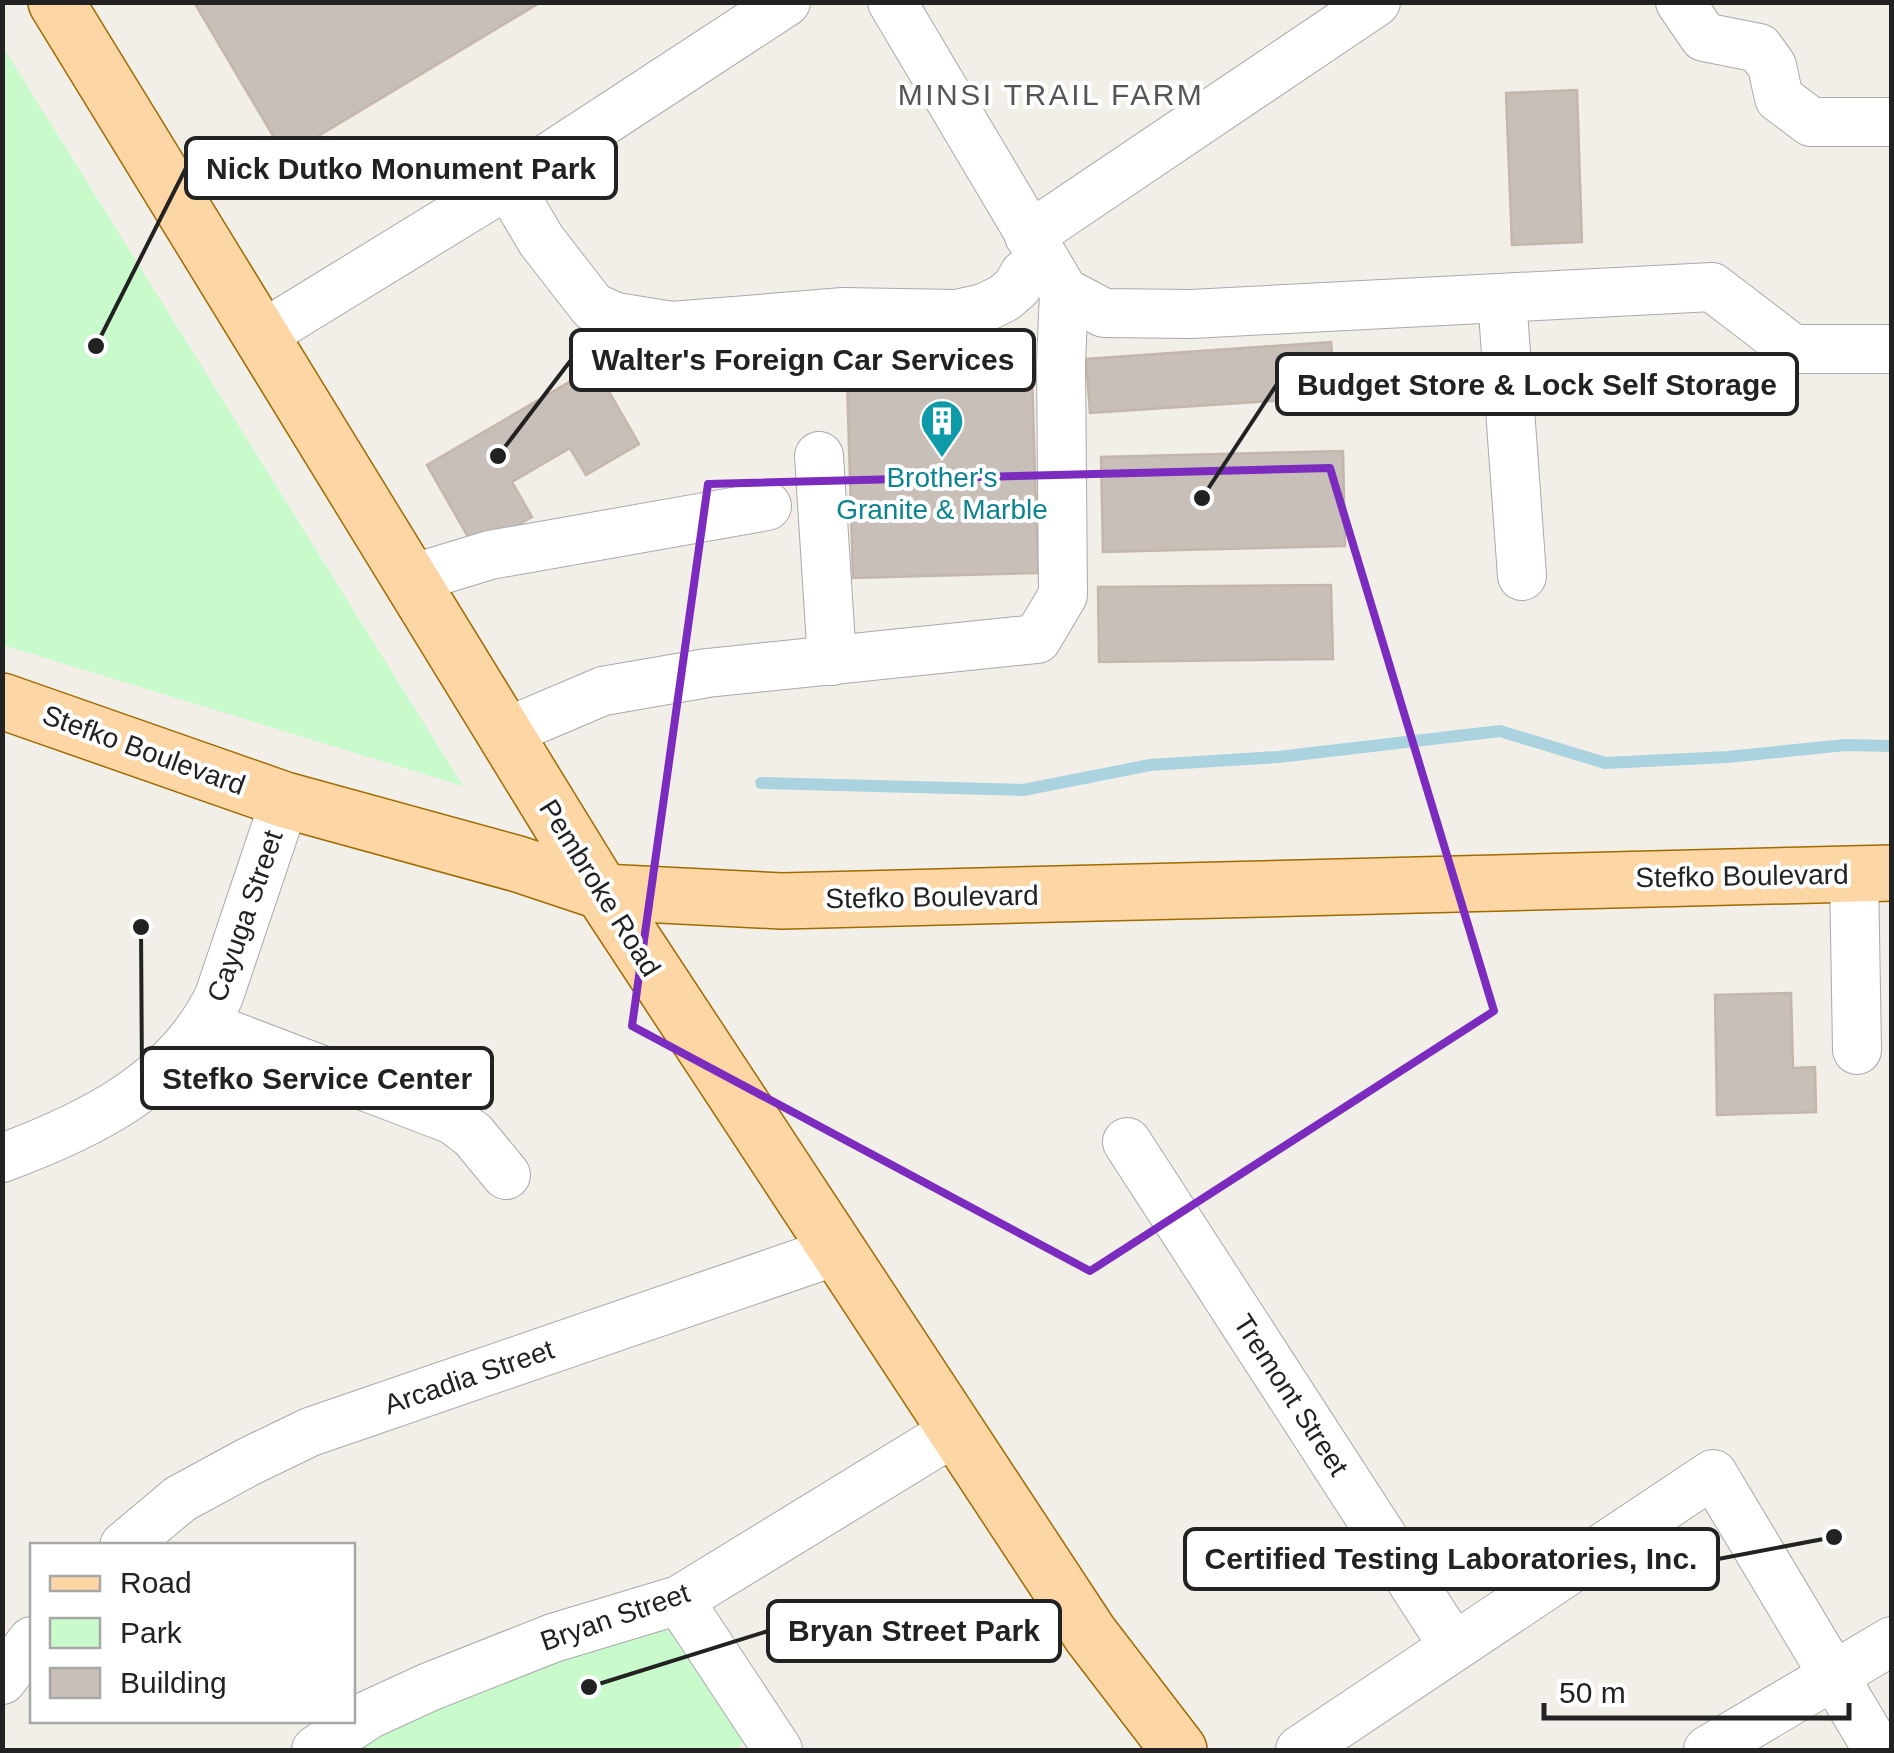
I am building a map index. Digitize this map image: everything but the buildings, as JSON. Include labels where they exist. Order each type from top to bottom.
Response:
[{"type":"main road","name":"Pembroke Road","points":[[56,2],[602,892],[1090,1634],[1179,1750]]},
{"type":"main road","name":"Stefko Boulevard","points":[[2,701],[285,800],[518,864],[602,892],[782,901],[1873,873]]},
{"type":"street","points":[[262,335],[508,184],[786,2]]},
{"type":"street","points":[[892,2],[1045,262],[1104,313],[1191,314],[1712,287],[1794,349],[1892,349]]},
{"type":"street","points":[[508,184],[541,240],[593,307],[616,316],[672,326],[844,312],[958,314],[1004,298],[1024,274],[1045,262],[1376,2]]},
{"type":"street","points":[[1680,2],[1704,37],[1758,48],[1772,66],[1779,98],[1811,122],[1892,122]]},
{"type":"street","points":[[504,733],[603,690],[707,673],[1038,639],[1063,595],[1061,363],[1045,262]]},
{"type":"street","points":[[1502,298],[1522,576]]},
{"type":"street","points":[[819,456],[832,660]]},
{"type":"street","points":[[412,579],[490,555],[767,506]]},
{"type":"street","name":"Cayuga Street","points":[[2,1158],[82,1125],[136,1092],[185,1050],[204,1025],[218,996],[285,800]]},
{"type":"street","points":[[1857,1050],[1873,873]]},
{"type":"street","points":[[204,1025],[453,1120],[473,1136],[506,1175]]},
{"type":"street","name":"Tremont Street","points":[[1127,1142],[1454,1647]]},
{"type":"street","name":"Arcadia Street","points":[[128,1543],[180,1500],[310,1432],[836,1251]]},
{"type":"street","name":"Bryan Street","points":[[316,1750],[368,1715],[429,1687],[552,1638],[679,1600],[955,1431]]},
{"type":"street","points":[[1300,1750],[1712,1474],[1878,1750]]},
{"type":"street","points":[[679,1600],[773,1749]]},
{"type":"street","points":[[1708,1750],[1892,1640]]},
{"type":"street","points":[[2,1680],[30,1644]]},
{"type":"highlighted area","points":[[1330,468],[1494,1011],[1090,1271],[632,1026],[708,484]]},
{"type":"green space","points":[[3,47],[463,786],[3,645]]},
{"type":"green space","points":[[680,1624],[745,1740],[735,1750],[342,1750],[488,1675]]},
{"type":"waterway","points":[[761,783],[1023,790],[1150,765],[1278,757],[1500,731],[1605,763],[1728,757],[1845,745],[1892,746]]},
{"type":"place","name":"Nick Dutko Monument Park","points":[[96,346]]},
{"type":"place","name":"Walter's Foreign Car Services","points":[[498,456]]},
{"type":"place","name":"Brother's Granite & Marble","points":[[942,459]]},
{"type":"place","name":"Budget Store & Lock Self Storage","points":[[1202,498]]},
{"type":"place","name":"Stefko Service Center","points":[[141,927]]},
{"type":"place","name":"Certified Testing Laboratories, Inc.","points":[[1834,1537]]},
{"type":"place","name":"Bryan Street Park","points":[[589,1687]]},
{"type":"district","name":"MINSI TRAIL FARM","points":[[1051,94]]}]
